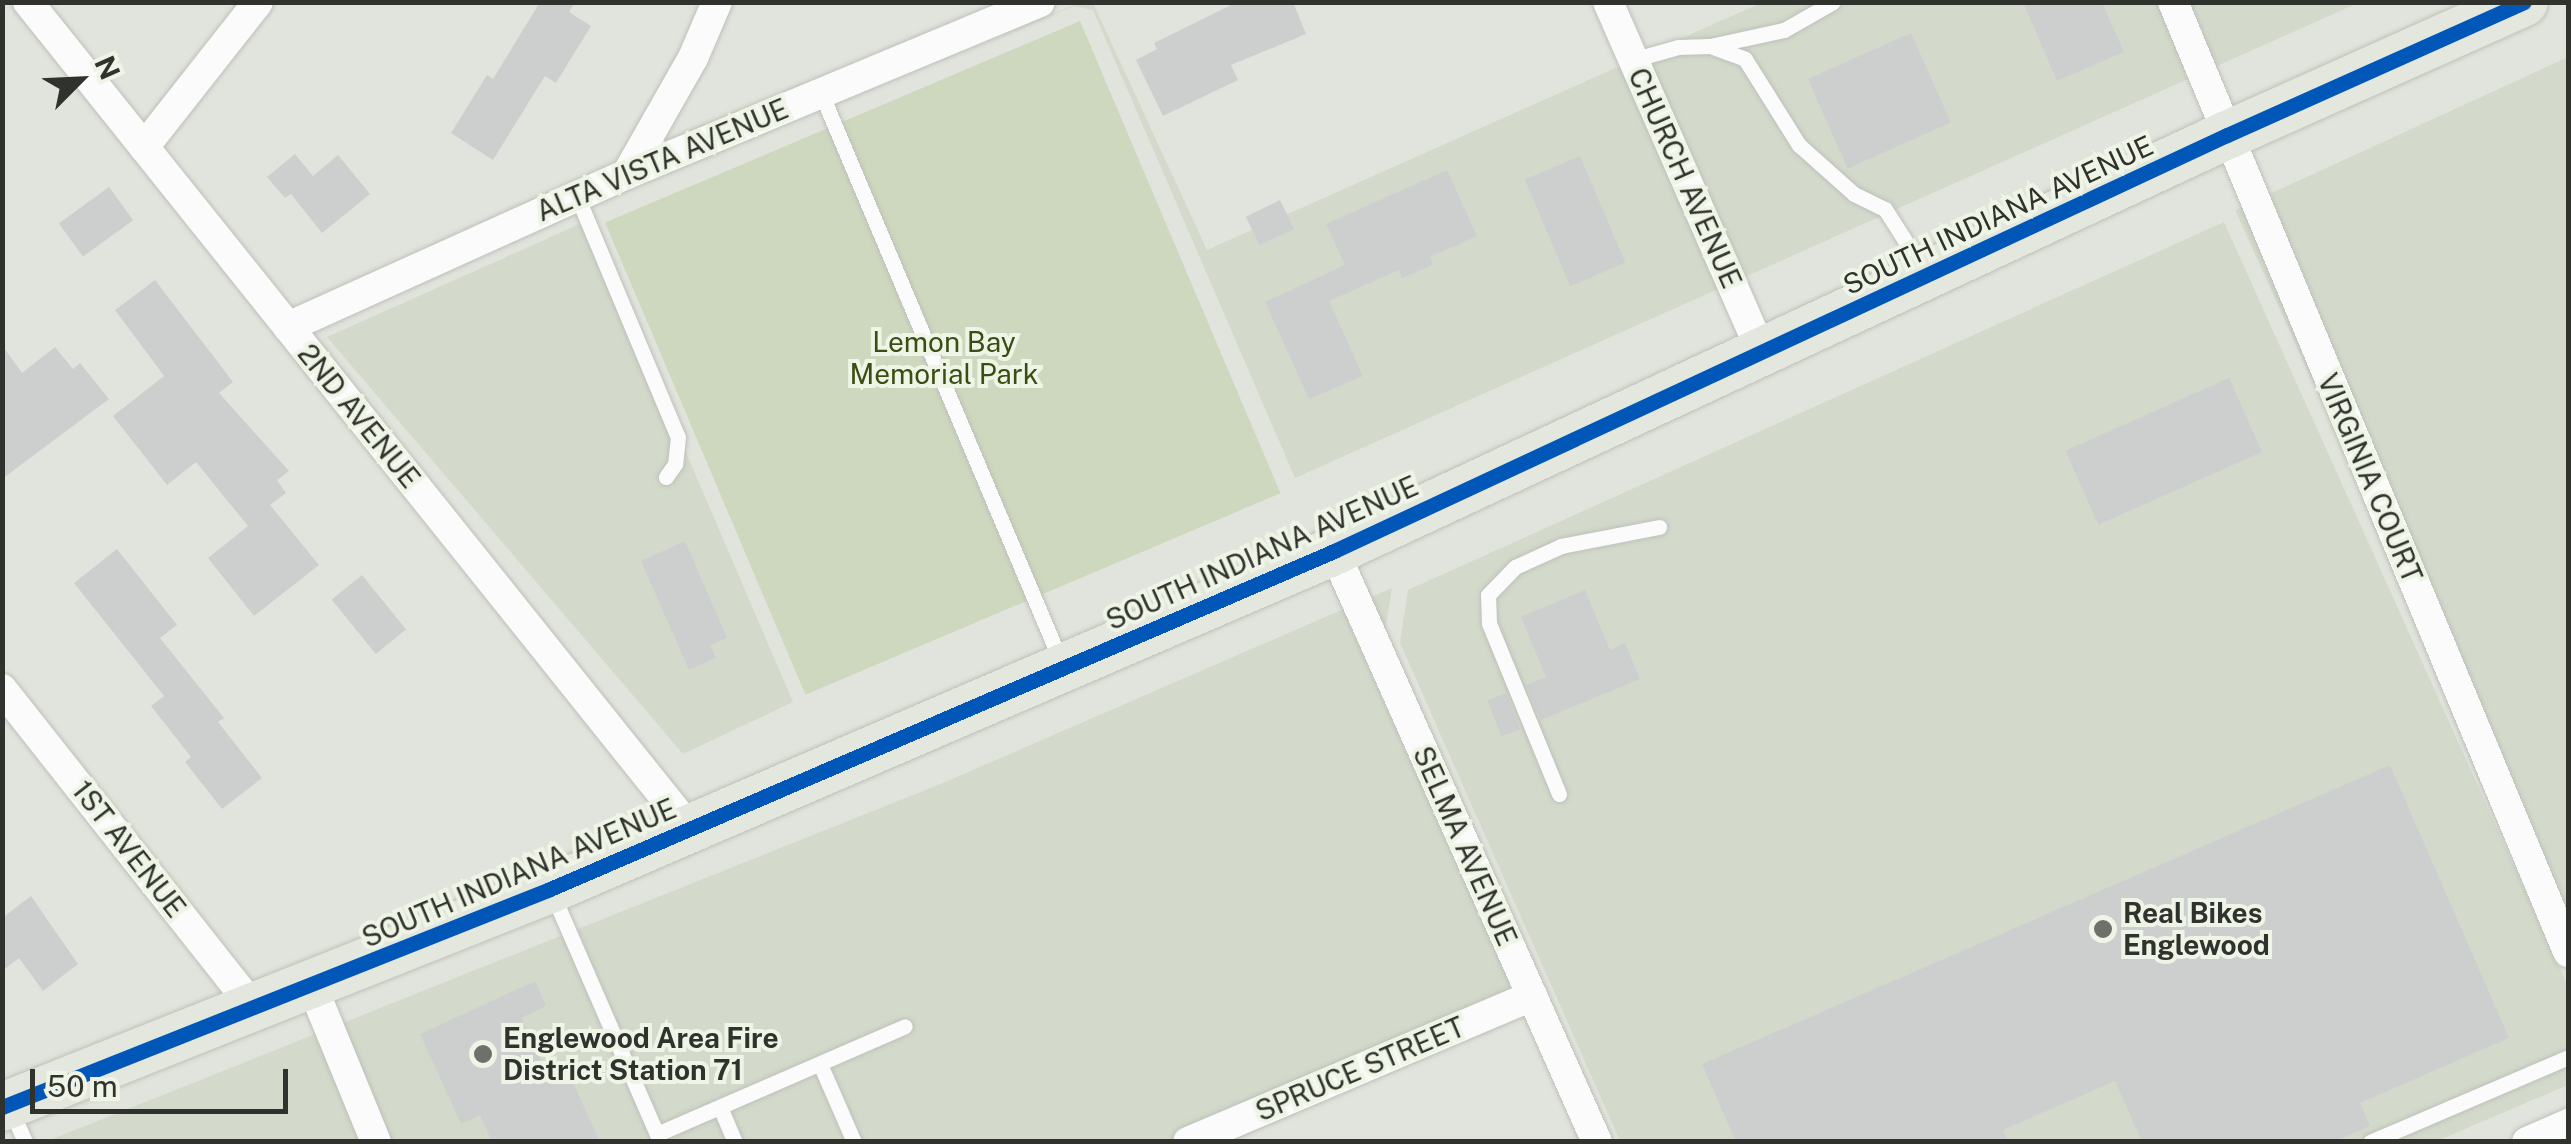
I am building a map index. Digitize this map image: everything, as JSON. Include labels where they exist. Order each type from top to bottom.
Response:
[{"type":"main road","name":"SOUTH INDIANA AVENUE","points":[[12,1118],[255,1008],[550,889],[1334,551],[2498,8]]},
{"type":"street","name":"2ND AVENUE","points":[[28,2],[690,829]]},
{"type":"street","points":[[144,147],[258,2]]},
{"type":"street","points":[[627,174],[694,58],[717,2]]},
{"type":"street","name":"ALTA VISTA AVENUE","points":[[288,327],[627,174],[1040,2]]},
{"type":"street","name":"CHURCH AVENUE","points":[[1608,2],[1762,352]]},
{"type":"street","name":"VIRGINIA COURT","points":[[2173,2],[2568,952]]},
{"type":"street","name":"SELMA AVENUE","points":[[1334,551],[1597,1142]]},
{"type":"street","name":"1ST AVENUE","points":[[2,689],[255,1008]]},
{"type":"street","points":[[312,986],[376,1142]]},
{"type":"street","name":"SPRUCE STREET","points":[[1188,1142],[1532,996]]},
{"type":"street","points":[[2527,1142],[2568,1124]]},
{"type":"lane","points":[[1632,60],[1678,46],[1710,46],[1784,30],[1833,2]]},
{"type":"lane","points":[[1710,46],[1746,59],[1799,145],[1854,194],[1886,209],[1926,274]]},
{"type":"lane","points":[[822,93],[1063,668]]},
{"type":"lane","points":[[577,196],[678,438],[675,464],[666,478]]},
{"type":"lane","points":[[1559,794],[1490,623],[1488,595],[1515,568],[1562,546],[1659,527]]},
{"type":"lane","points":[[550,889],[657,1134],[905,1026]]},
{"type":"lane","points":[[2370,1142],[2568,1057]]},
{"type":"lane","points":[[820,1064],[854,1142]]},
{"type":"lane","points":[[720,1107],[735,1142]]},
{"type":"shaded area","points":[[1078,3],[1093,3],[1207,250],[1761,3],[2358,3],[1295,478],[1093,10],[1074,6],[940,64]]},
{"type":"shaded area","points":[[2568,57],[2568,944],[2235,210]]},
{"type":"shaded area","points":[[591,219],[591,231],[793,702],[683,754],[327,337]]},
{"type":"shaded area","points":[[2224,222],[2568,986],[2568,1085],[2437,1141],[1620,1141],[1400,643],[1408,590]]},
{"type":"shaded area","points":[[1392,588],[1383,642],[1542,1005],[1233,1141],[45,1142],[943,783]]},
{"type":"green space","name":"Lemon Bay Memorial Park","points":[[1080,21],[1280,493],[805,695],[605,223]]},
{"type":"building","points":[[540,2],[575,2],[569,12],[591,26],[556,83],[545,76],[493,160],[451,133],[487,75],[493,79]]},
{"type":"building","points":[[1237,2],[1293,2],[1306,34],[1231,65],[1238,80],[1163,116],[1136,60],[1157,49],[1154,43]]},
{"type":"building","points":[[2023,2],[2102,2],[2124,52],[2057,81]]},
{"type":"building","points":[[1911,33],[1951,123],[1848,168],[1808,79]]},
{"type":"building","points":[[295,154],[313,176],[338,155],[370,194],[322,233],[291,194],[285,198],[267,177]]},
{"type":"building","points":[[1580,156],[1625,263],[1570,286],[1525,179]]},
{"type":"building","points":[[1447,170],[1477,236],[1430,257],[1433,265],[1402,278],[1399,270],[1329,301],[1363,376],[1309,399],[1265,302],[1345,265],[1326,224]]},
{"type":"building","points":[[109,187],[133,220],[83,257],[59,223]]},
{"type":"building","points":[[1280,200],[1294,229],[1260,245],[1246,217]]},
{"type":"building","points":[[155,280],[233,382],[219,393],[289,471],[277,480],[286,493],[270,505],[319,565],[254,616],[208,558],[248,526],[196,462],[167,485],[113,416],[164,376],[115,310]]},
{"type":"building","points":[[2,345],[22,373],[55,347],[73,369],[80,363],[109,399],[2,479]]},
{"type":"building","points":[[2229,378],[2262,452],[2098,525],[2065,451]]},
{"type":"building","points":[[685,541],[727,638],[710,645],[716,658],[689,670],[641,561]]},
{"type":"building","points":[[117,549],[177,625],[160,638],[224,718],[218,722],[262,778],[222,809],[185,762],[191,757],[151,706],[164,696],[74,583]]},
{"type":"building","points":[[362,575],[406,629],[376,654],[332,600]]},
{"type":"building","points":[[1585,590],[1610,650],[1625,643],[1640,679],[1541,720],[1526,685],[1546,677],[1521,617]]},
{"type":"building","points":[[1506,693],[1520,729],[1501,737],[1487,700]]},
{"type":"building","points":[[2390,765],[2509,1038],[2360,1103],[2370,1126],[2333,1142],[2142,1142],[2115,1081],[2003,1130],[2008,1142],[1736,1142],[1702,1064]]},
{"type":"building","points":[[31,896],[78,964],[43,991],[19,958],[2,971],[2,918]]},
{"type":"building","name":"Englewood Area Fire District Station 71","points":[[535,981],[546,1006],[521,1018],[551,1082],[569,1074],[600,1142],[492,1142],[480,1115],[461,1124],[420,1034]]},
{"type":"cycle path","points":[[2,1107],[550,889],[1334,551],[2227,135],[2524,2]]},
{"type":"place","name":"Real Bikes Englewood","points":[[2103,929]]},
{"type":"place","name":"Englewood Area Fire District Station 71","points":[[483,1054]]}]
